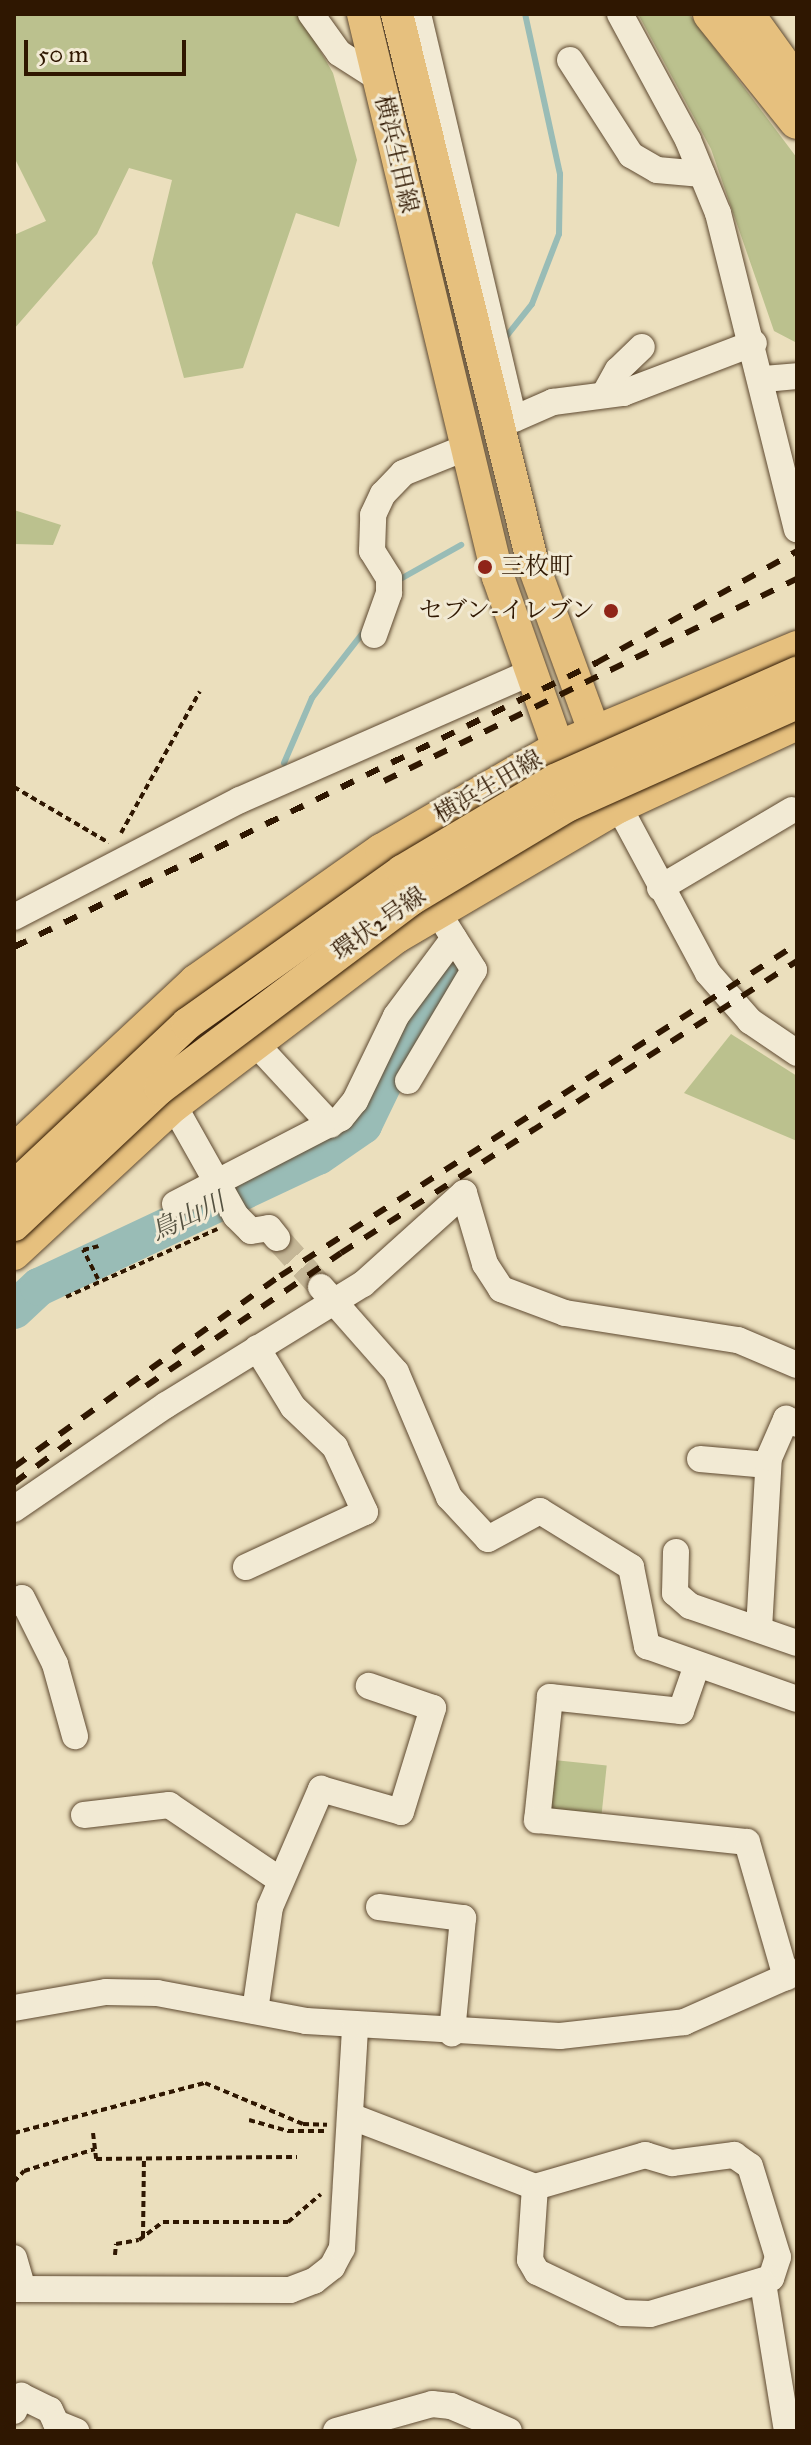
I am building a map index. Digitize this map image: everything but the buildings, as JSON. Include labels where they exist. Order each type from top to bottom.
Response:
[{"type":"highway","points":[[711,14],[797,121]]},
{"type":"highway","points":[[746,14],[797,85]]},
{"type":"main road","name":"横浜生田線","points":[[14,1150],[195,981],[381,850],[558,747],[529,673],[465,448],[363,14]]},
{"type":"main road","name":"横浜生田線","points":[[397,14],[533,564],[595,731],[619,807]]},
{"type":"main road","points":[[558,747],[797,647]]},
{"type":"main road","name":"環状2号線","points":[[14,1187],[187,1024],[402,871],[555,780],[797,673]]},
{"type":"main road","name":"環状2号線","points":[[14,1225],[160,1088],[410,900],[569,805],[797,703]]},
{"type":"main road","points":[[14,1254],[174,1106],[397,937],[446,926],[619,807],[797,724]]},
{"type":"street","points":[[311,14],[339,53],[378,78]]},
{"type":"street","points":[[418,14],[514,419],[553,402],[623,393],[754,343]]},
{"type":"street","points":[[620,14],[702,174],[723,228],[764,379],[797,529]]},
{"type":"street","points":[[570,60],[631,155],[657,170],[702,174]]},
{"type":"street","points":[[605,393],[618,370],[642,347]]},
{"type":"street","points":[[764,379],[797,376]]},
{"type":"street","points":[[374,635],[389,578],[372,551],[373,515],[383,494],[403,473],[465,448]]},
{"type":"street","points":[[14,917],[240,800],[529,673]]},
{"type":"street","points":[[558,747],[619,807],[660,888],[727,998],[750,1021],[797,1053]]},
{"type":"street","points":[[660,888],[792,810]]},
{"type":"street","points":[[175,1204],[331,1125],[355,1101],[396,1016],[446,926],[474,970],[431,1035],[408,1081]]},
{"type":"street","points":[[256,1044],[331,1125]]},
{"type":"street","points":[[174,1106],[238,1218],[251,1231],[269,1228],[277,1238]]},
{"type":"street","points":[[14,1509],[257,1348],[327,1294],[363,1284],[464,1193],[485,1264],[501,1289],[565,1313],[738,1340],[797,1365]]},
{"type":"street","points":[[327,1294],[396,1372],[449,1497],[488,1539],[540,1511],[631,1567],[647,1646],[797,1699]]},
{"type":"street","points":[[246,1567],[365,1512],[335,1447],[293,1407],[257,1348]]},
{"type":"street","points":[[759,1629],[768,1465],[786,1419],[797,1424]]},
{"type":"street","points":[[700,1459],[768,1465]]},
{"type":"street","points":[[676,1552],[675,1593],[690,1606],[797,1643]]},
{"type":"street","points":[[14,1603],[22,1598],[55,1664],[75,1736]]},
{"type":"street","points":[[15,2000],[106,1992],[157,1993],[355,2026],[560,2036],[684,2022],[791,1975],[747,1842],[537,1820],[550,1697],[681,1711],[697,1665]]},
{"type":"street","points":[[255,2011],[270,1907],[321,1789],[401,1812],[433,1708],[369,1686]]},
{"type":"street","points":[[84,1815],[169,1805],[280,1880]]},
{"type":"street","points":[[379,1907],[463,1918],[452,2033]]},
{"type":"street","points":[[14,2258],[18,2289],[290,2290],[314,2281],[332,2267],[342,2248],[355,2026]]},
{"type":"street","points":[[350,2116],[535,2187],[645,2155],[672,2163],[734,2155],[750,2166],[778,2257],[771,2278],[763,2283],[650,2314],[623,2313],[537,2272],[530,2260],[535,2187]]},
{"type":"street","points":[[763,2283],[787,2431]]},
{"type":"street","points":[[14,2411],[21,2396],[76,2431]]},
{"type":"street","points":[[336,2431],[432,2404],[451,2406],[509,2431]]},
{"type":"path","points":[[14,787],[114,846],[200,691]]},
{"type":"path","points":[[66,1297],[238,1218]]},
{"type":"path","points":[[98,1279],[83,1250],[99,1246]]},
{"type":"path","points":[[14,2133],[205,2083],[303,2124],[337,2125],[319,2133],[249,2120]]},
{"type":"path","points":[[93,2133],[96,2159],[297,2157]]},
{"type":"path","points":[[14,2182],[24,2171],[95,2149]]},
{"type":"path","points":[[143,2237],[144,2157]]},
{"type":"path","points":[[115,2255],[116,2244],[143,2237],[163,2222],[288,2222],[324,2191]]},
{"type":"green space","points":[[14,14],[299,14],[333,73],[357,160],[339,227],[296,213],[243,368],[184,378],[152,263],[172,180],[129,168],[97,234],[14,329],[14,235],[46,221],[14,157]]},
{"type":"green space","points":[[638,14],[689,14],[797,158],[797,343],[774,331],[711,149]]},
{"type":"green space","points":[[14,510],[61,525],[53,545],[14,544]]},
{"type":"green space","points":[[731,1034],[797,1076],[797,1141],[684,1093]]},
{"type":"green space","points":[[554,1760],[607,1766],[601,1816],[549,1811]]},
{"type":"waterway","points":[[505,338],[532,304],[559,234],[560,174],[525,14]]},
{"type":"waterway","points":[[395,582],[461,545]]},
{"type":"waterway","points":[[284,763],[312,698],[366,629]]},
{"type":"waterway","name":"鳥山川","points":[[14,1310],[39,1287],[318,1156],[363,1125],[407,1034],[455,966]]},
{"type":"tunnel","points":[[277,1238],[321,1287]]},
{"type":"railway","points":[[14,947],[596,663],[797,551]]},
{"type":"railway","points":[[384,781],[797,579]]},
{"type":"railway","points":[[14,1467],[280,1276],[797,944]]},
{"type":"railway","points":[[146,1386],[341,1253],[797,961]]},
{"type":"railway","points":[[14,1483],[72,1440]]},
{"type":"place","name":"三枚町","points":[[485,567]]},
{"type":"place","name":"セブン-イレブン","points":[[611,611]]}]
